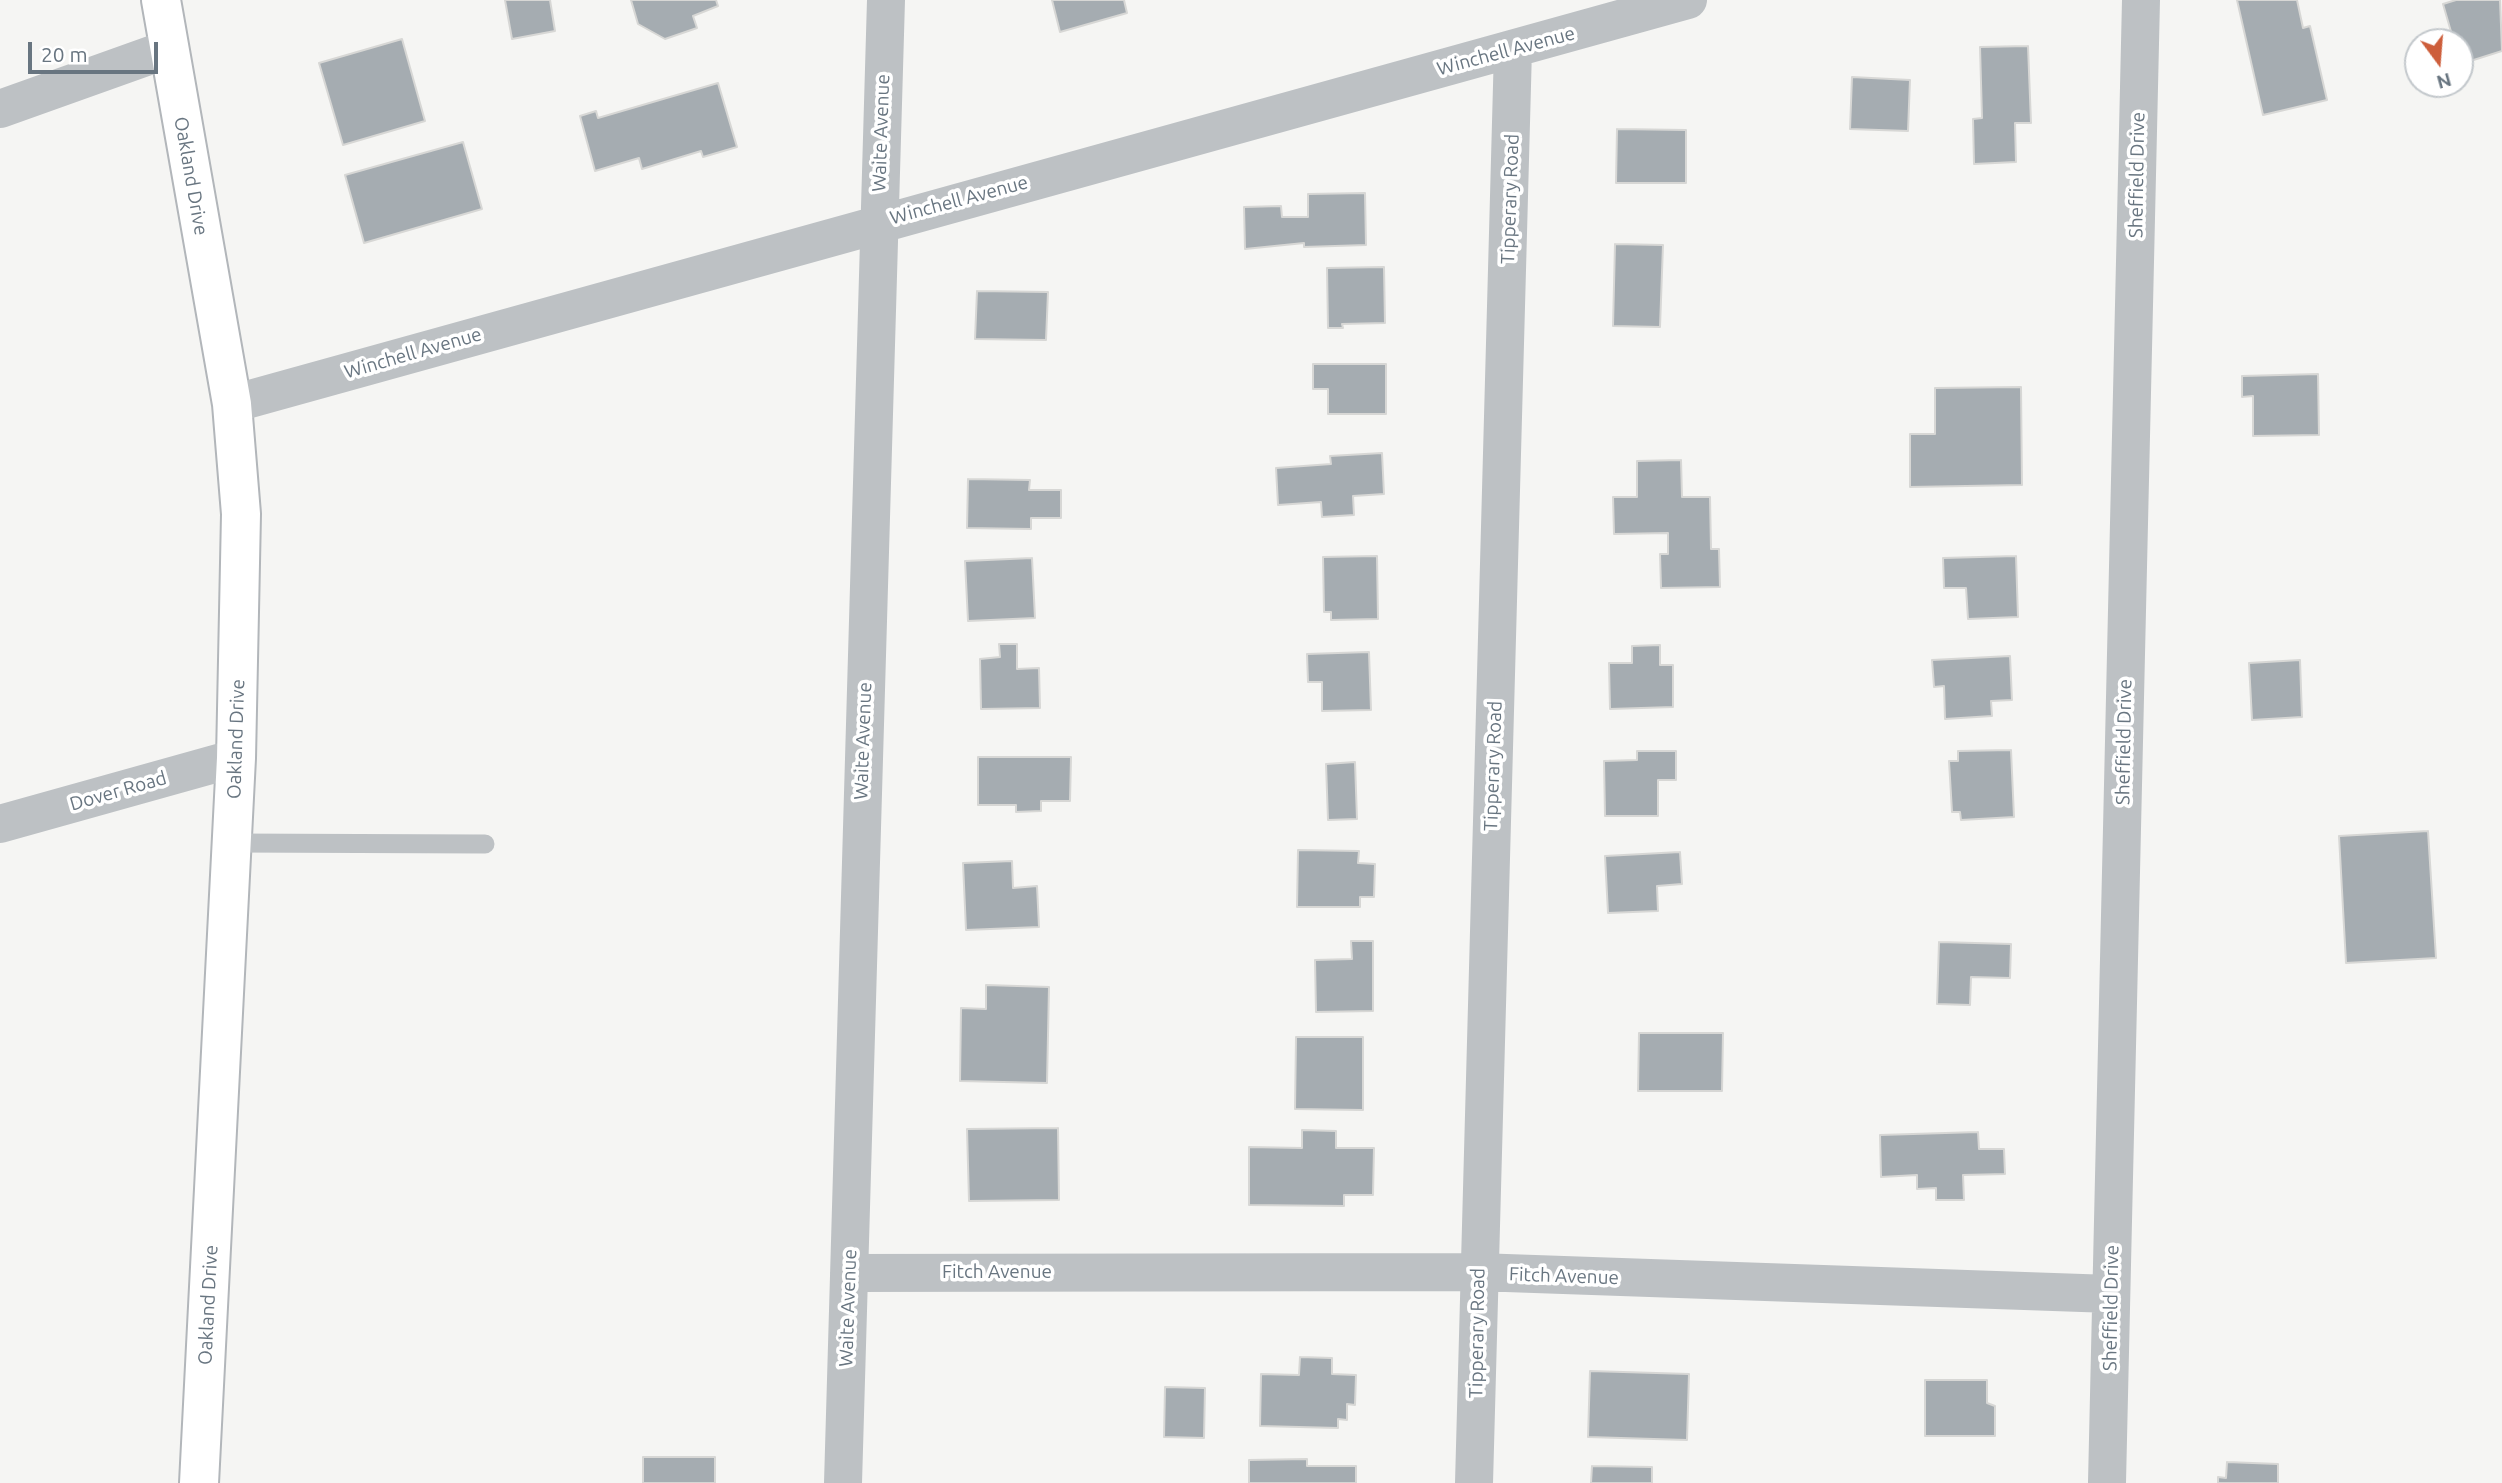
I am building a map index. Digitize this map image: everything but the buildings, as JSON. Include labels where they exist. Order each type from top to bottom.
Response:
[{"type":"main road","name":"Oakland Drive","points":[[161,0],[232,404],[241,514],[236,758],[199,1483]]},
{"type":"street","name":"Waite Avenue","points":[[843,1483],[877,222],[886,0]]},
{"type":"street","name":"Winchell Avenue","points":[[232,404],[877,222],[1688,0]]},
{"type":"street","name":"Sheffield Drive","points":[[2107,1483],[2141,0]]},
{"type":"street","points":[[0,109],[168,49]]},
{"type":"street","name":"Tipperary Road","points":[[1474,1483],[1513,49]]},
{"type":"street","name":"Dover Road","points":[[0,824],[236,758]]},
{"type":"street","name":"Fitch Avenue","points":[[849,1273],[1478,1272],[2111,1294]]},
{"type":"lane","points":[[232,843],[485,844]]}]
